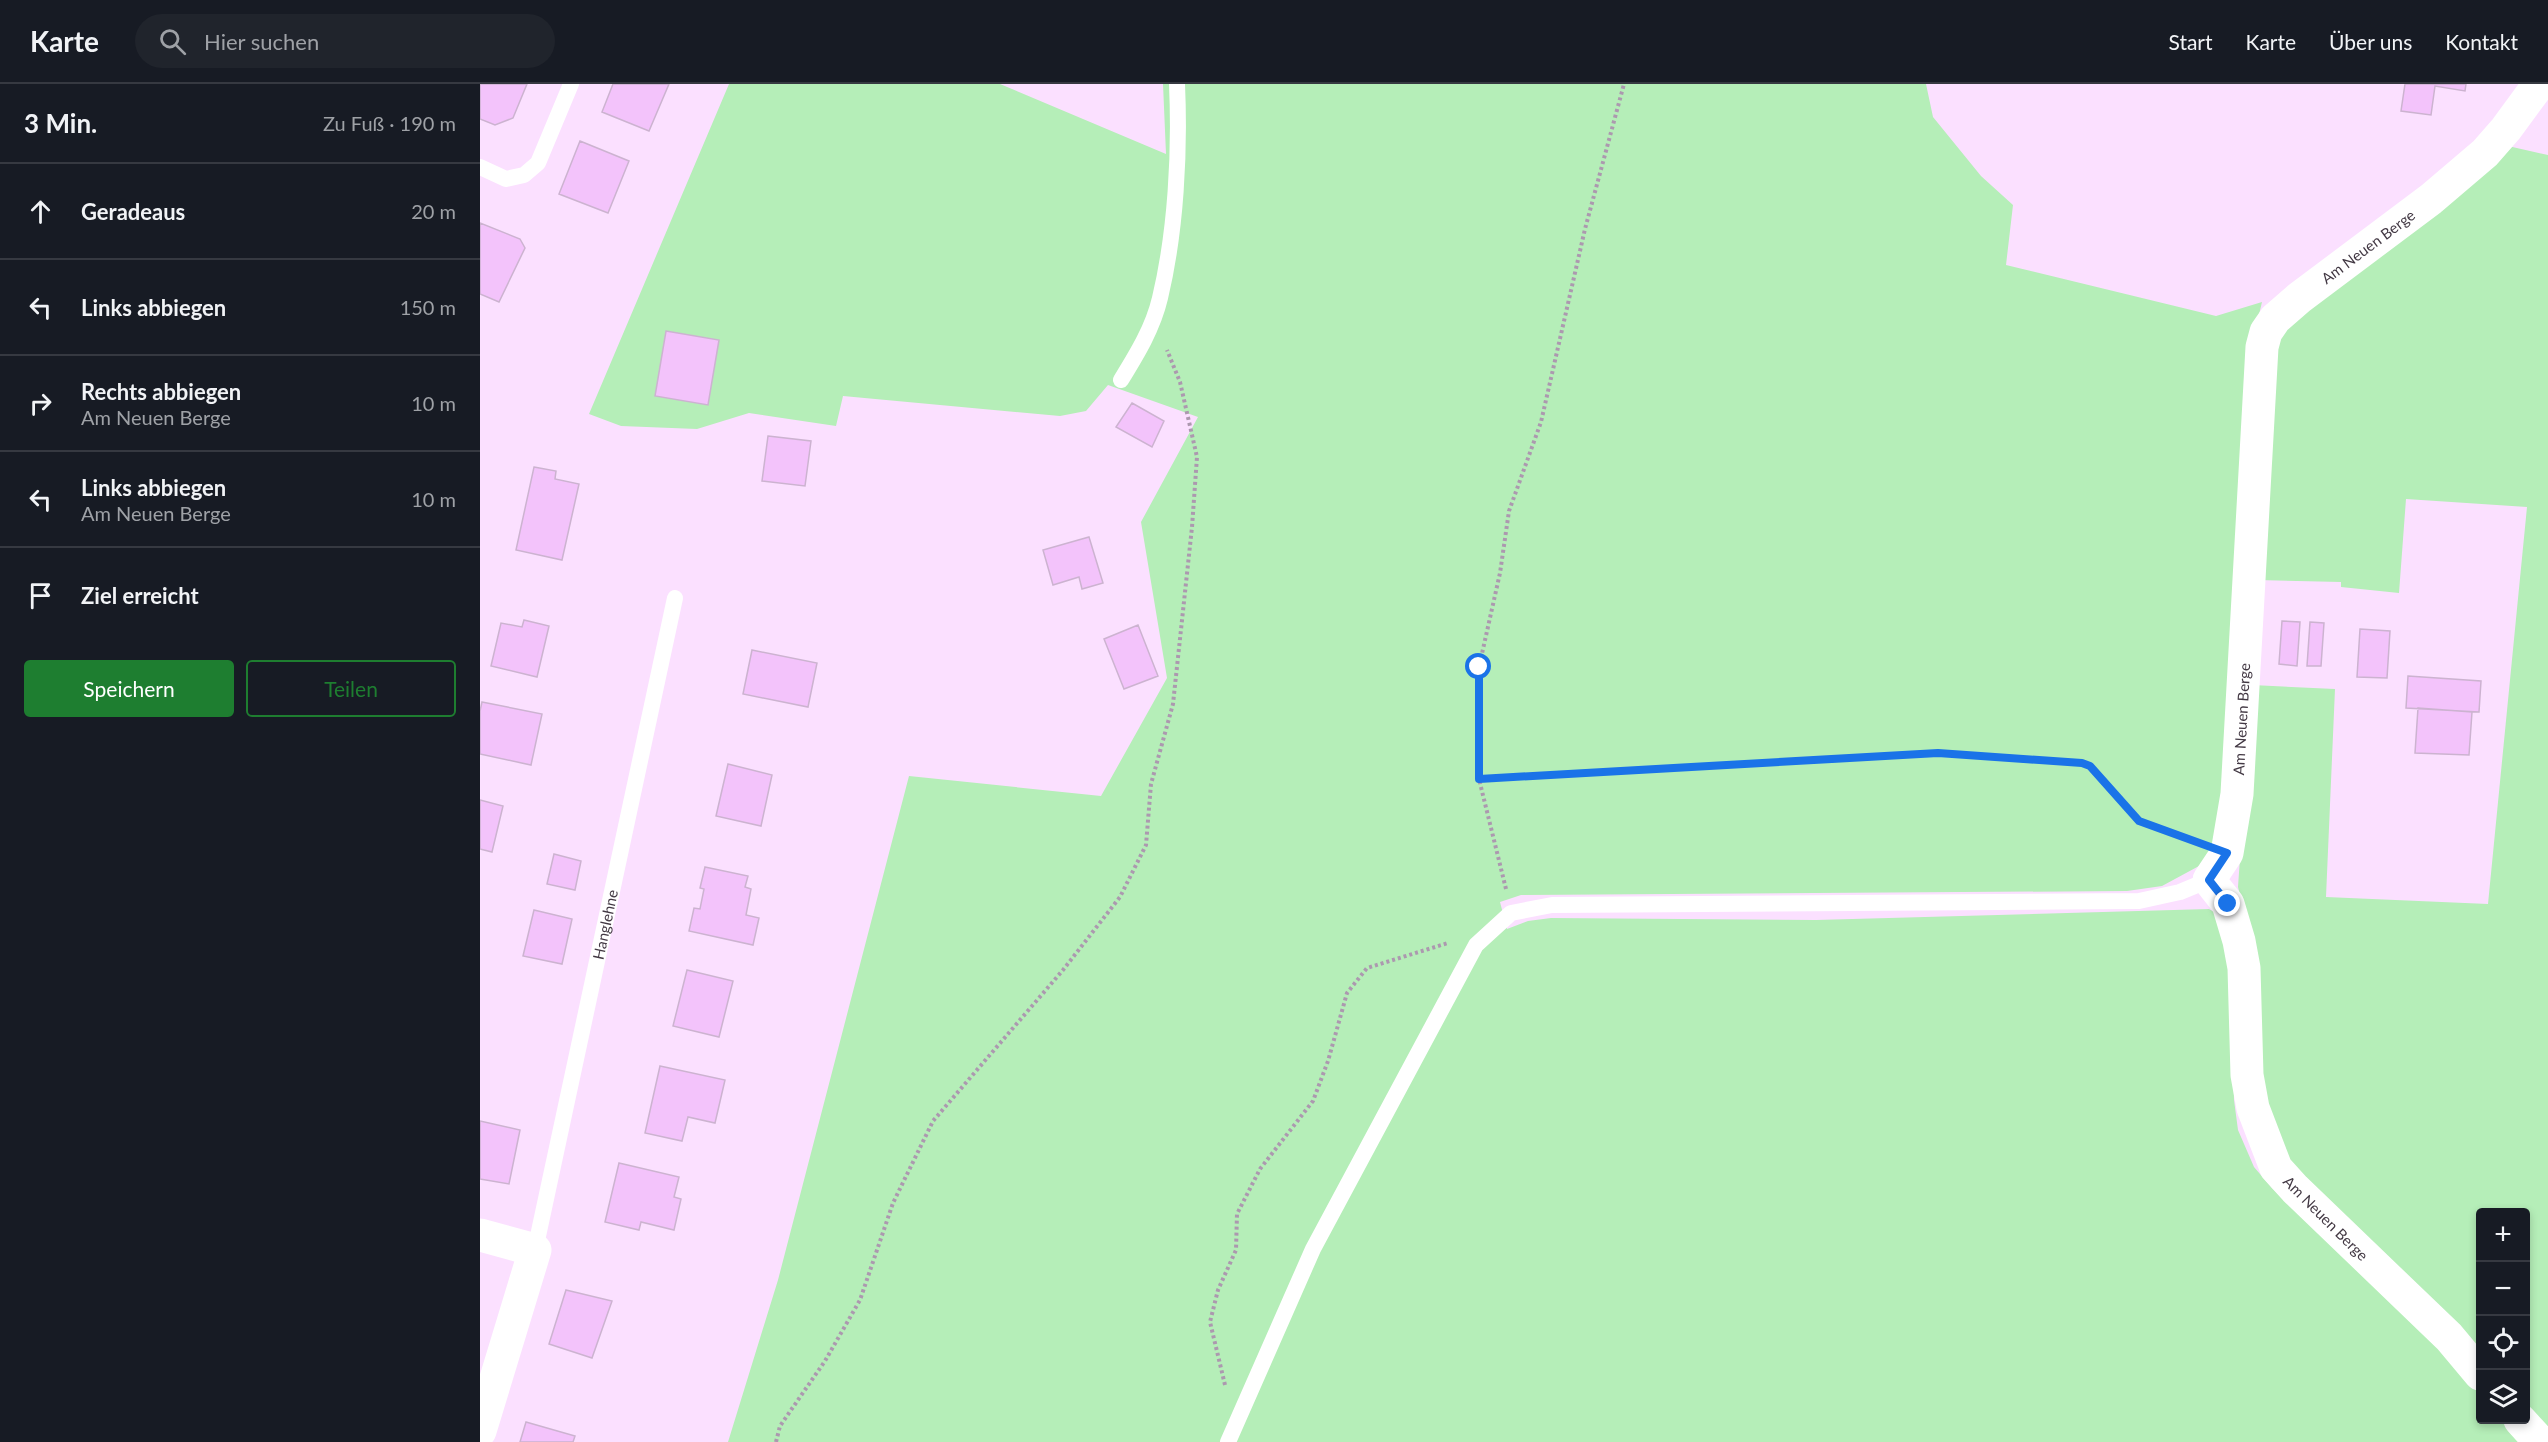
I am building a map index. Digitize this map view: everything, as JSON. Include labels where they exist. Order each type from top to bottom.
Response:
[{"type":"street","name":"Am Neuen Berge","points":[[2478,1370],[2449,1337],[2295,1189],[2277,1168],[2265,1143],[2253,1108],[2247,1075],[2244,968],[2239,941],[2228,904],[2209,880],[2227,853],[2237,794],[2262,347],[2266,332],[2275,319],[2299,298],[2432,199],[2485,153],[2539,84]]},
{"type":"street","points":[[480,1235],[535,1250]]},
{"type":"street","name":"Hanglehne","points":[[480,1431],[535,1250]]},
{"type":"street","points":[[2524,1424],[2540,1442]]},
{"type":"lane","points":[[480,167],[506,178],[524,175],[538,163],[571,84]]},
{"type":"lane","points":[[1121,380],[1145,340],[1160,298],[1175,186],[1178,145],[1177,84]]},
{"type":"lane","name":"Hanglehne","points":[[535,1250],[675,598]]},
{"type":"lane","points":[[1232,1434],[1313,1249],[1476,945],[1511,913],[1552,905],[2139,901],[2180,892],[2209,880]]},
{"type":"path","points":[[1511,913],[1479,779],[1479,667],[1500,573],[1509,510],[1541,422],[1585,228],[1624,84]]},
{"type":"path","points":[[776,1442],[780,1426],[825,1360],[860,1300],[893,1203],[933,1121],[1084,943],[1120,897],[1146,845],[1151,784],[1173,704],[1197,457],[1180,382],[1154,316]]},
{"type":"path","points":[[1479,779],[1938,753],[2082,763],[2090,766],[2139,821],[2227,853]]},
{"type":"path","points":[[1232,1434],[1210,1322],[1218,1290],[1236,1250],[1237,1214],[1260,1169],[1313,1101],[1328,1060],[1347,993],[1366,968],[1444,943],[1476,945]]},
{"type":"green space","points":[[729,84],[1000,84],[1166,154],[1163,84],[1926,84],[1933,117],[1981,176],[2013,205],[2006,265],[2216,316],[2262,302],[2253,340],[2221,838],[2199,866],[2162,886],[2127,891],[1521,895],[1500,902],[1507,929],[1528,921],[1551,918],[1816,920],[2209,909],[2219,915],[2231,948],[2234,1100],[2238,1130],[2254,1167],[2272,1188],[2439,1349],[2476,1389],[2476,1424],[2508,1424],[2525,1442],[728,1442],[778,1280],[909,776],[1101,796],[1167,678],[1141,522],[1198,417],[1108,385],[1086,411],[1060,416],[843,396],[836,426],[749,413],[697,429],[621,426],[589,414]]},
{"type":"green space","points":[[2508,146],[2548,155],[2548,1435],[2530,1411],[2530,1208],[2476,1208],[2476,1346],[2289,1163],[2264,1103],[2245,916],[2238,887],[2252,685],[2335,689],[2326,897],[2488,904],[2527,507],[2406,499],[2399,593],[2341,587],[2341,582],[2257,580],[2277,341],[2289,325]]},
{"type":"building","points":[[480,84],[527,84],[513,118],[495,125],[480,119]]},
{"type":"building","points":[[613,84],[669,84],[649,131],[602,112]]},
{"type":"building","points":[[2405,84],[2466,84],[2465,91],[2435,86],[2431,115],[2401,111]]},
{"type":"building","points":[[580,141],[629,161],[608,213],[559,194]]},
{"type":"building","points":[[480,223],[520,239],[525,248],[499,302],[480,294]]},
{"type":"building","points":[[666,331],[719,340],[708,405],[655,396]]},
{"type":"building","points":[[1132,403],[1164,421],[1152,447],[1116,427]]},
{"type":"building","points":[[768,436],[811,441],[805,486],[762,481]]},
{"type":"building","points":[[534,467],[556,471],[555,479],[579,484],[562,560],[516,550]]},
{"type":"building","points":[[1089,537],[1103,583],[1082,589],[1079,577],[1053,585],[1043,550]]},
{"type":"building","points":[[524,620],[549,626],[537,677],[491,666],[501,623],[522,627]]},
{"type":"building","points":[[2282,621],[2300,622],[2297,666],[2279,664]]},
{"type":"building","points":[[2310,622],[2324,623],[2321,666],[2307,666]]},
{"type":"building","points":[[1138,625],[1158,676],[1124,689],[1104,639]]},
{"type":"building","points":[[2360,629],[2390,631],[2387,678],[2357,677]]},
{"type":"building","points":[[752,650],[817,663],[808,707],[743,694]]},
{"type":"building","points":[[2408,676],[2481,681],[2479,712],[2406,708]]},
{"type":"building","points":[[482,702],[542,714],[531,765],[480,754]]},
{"type":"building","points":[[2418,708],[2472,712],[2469,755],[2415,753]]},
{"type":"building","points":[[728,764],[772,775],[761,826],[716,816]]},
{"type":"building","points":[[480,800],[503,806],[492,852],[480,849]]},
{"type":"building","points":[[554,854],[581,861],[575,890],[547,884]]},
{"type":"building","points":[[705,867],[748,876],[745,887],[751,889],[746,915],[759,918],[753,945],[689,931],[694,908],[700,909],[704,889],[700,888]]},
{"type":"building","points":[[534,910],[572,919],[562,964],[523,956]]},
{"type":"building","points":[[687,970],[733,981],[719,1037],[673,1026]]},
{"type":"building","points":[[660,1066],[725,1080],[715,1123],[688,1117],[682,1141],[645,1133]]},
{"type":"building","points":[[480,1121],[520,1130],[509,1184],[480,1179]]},
{"type":"building","points":[[619,1163],[679,1177],[674,1197],[681,1199],[674,1230],[641,1222],[639,1230],[605,1222]]},
{"type":"building","points":[[566,1290],[612,1301],[592,1358],[549,1344]]},
{"type":"building","points":[[526,1422],[575,1436],[573,1442],[520,1442]]},
{"type":"route","points":[[1479,667],[1479,779],[1938,753],[2082,763],[2090,766],[2139,821],[2227,853],[2209,880],[2228,904]]}]
